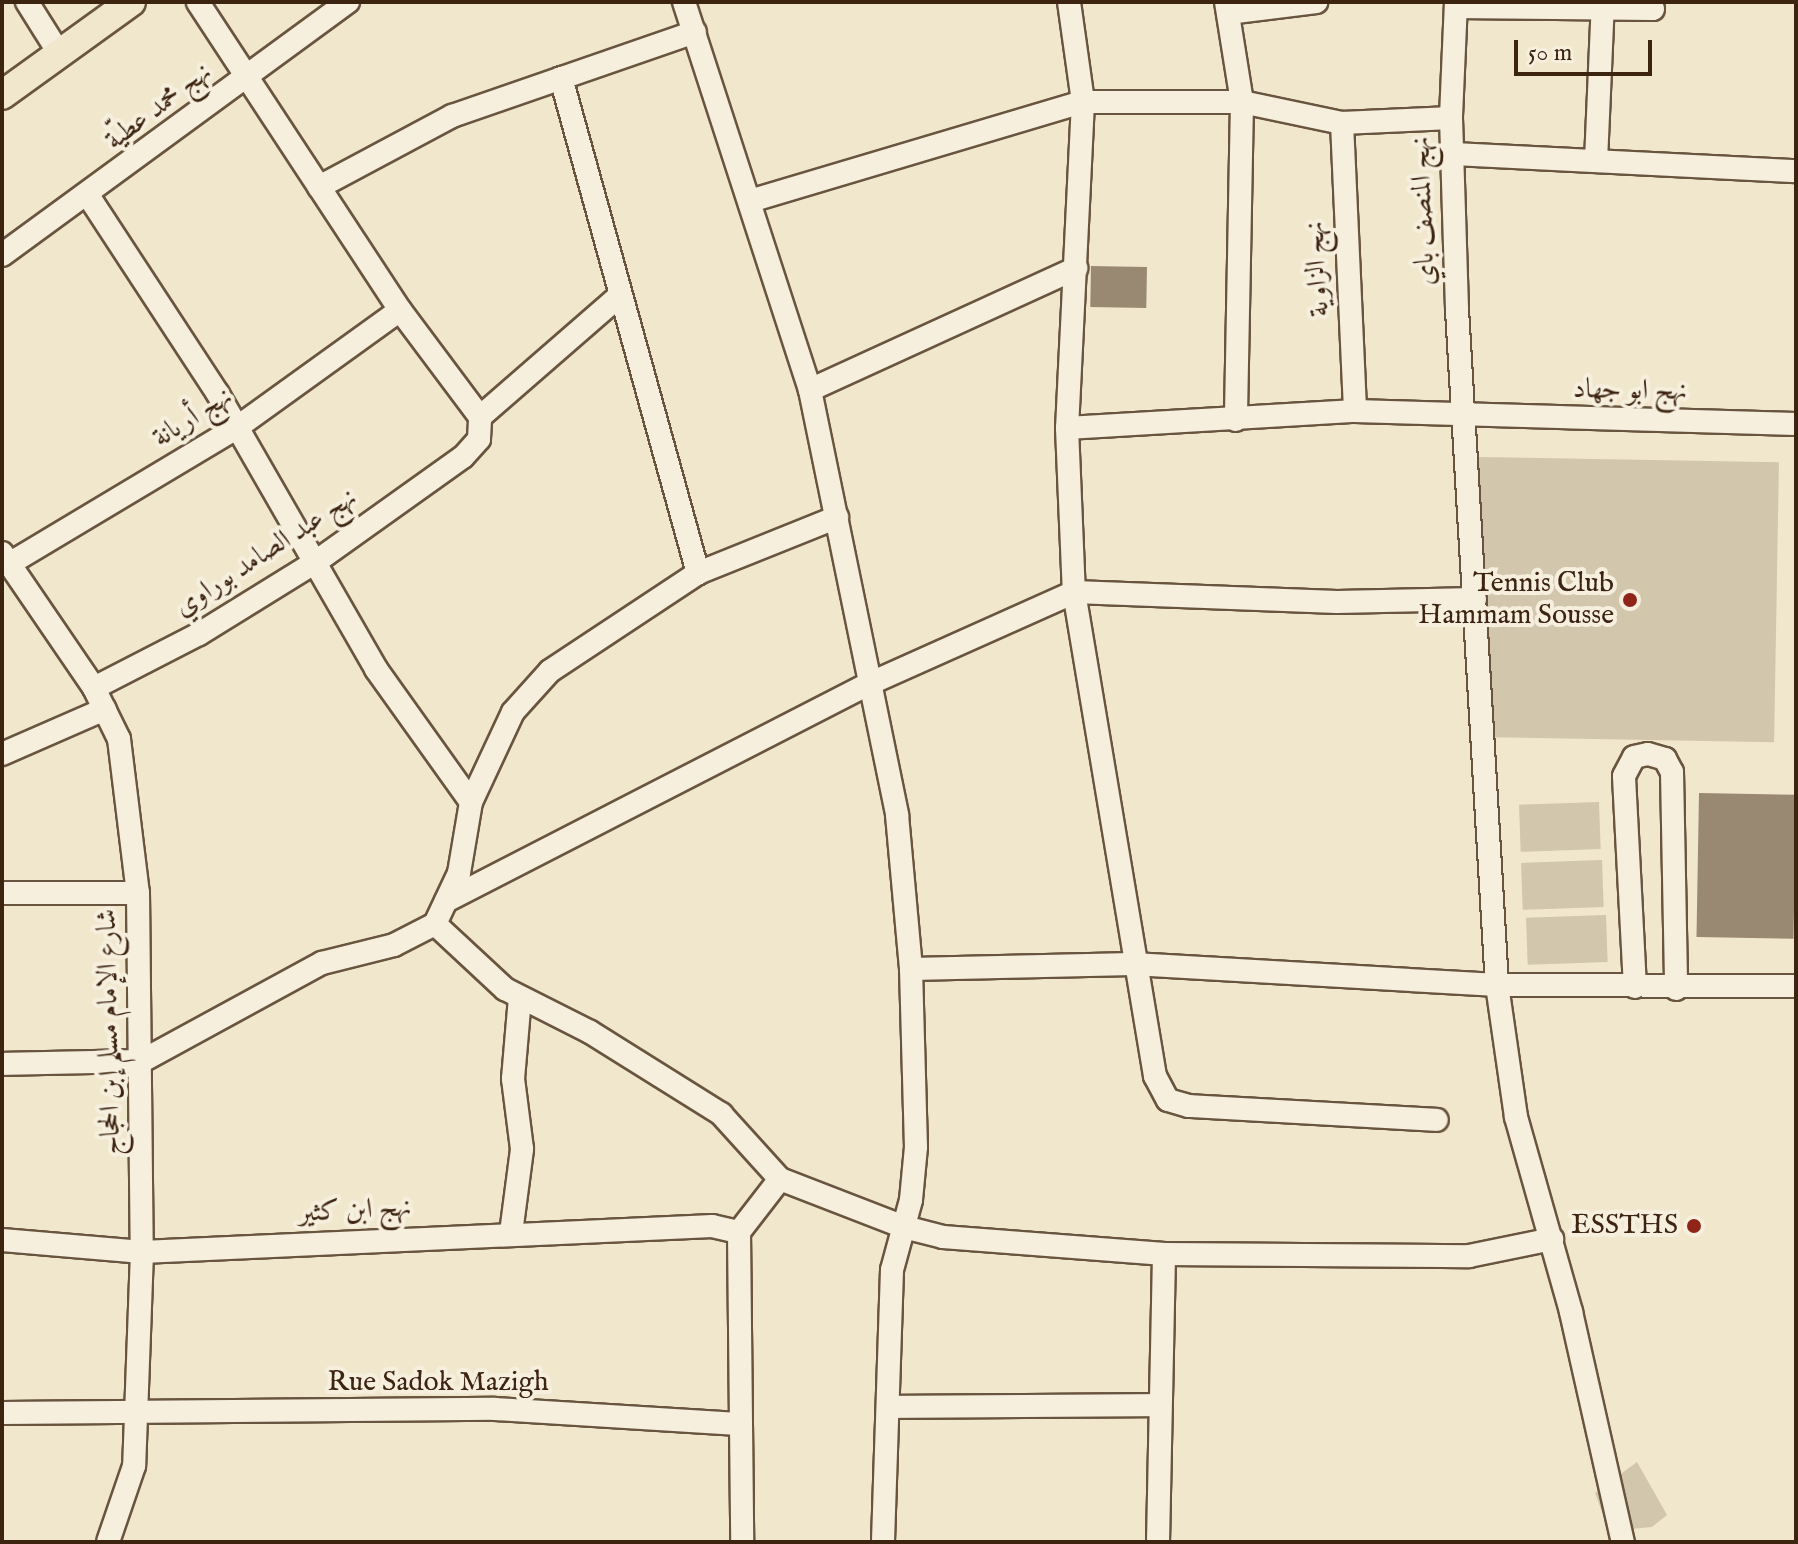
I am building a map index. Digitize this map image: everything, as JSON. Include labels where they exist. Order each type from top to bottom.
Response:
[{"type":"main road","points":[[2,95],[131,2]]},
{"type":"street","points":[[27,2],[59,53]]},
{"type":"street","points":[[198,2],[400,310],[480,417],[619,296]]},
{"type":"street","name":"نهج محمد عطيّة","points":[[2,255],[89,197],[348,2]]},
{"type":"street","points":[[684,2],[810,390],[897,815],[911,969],[916,1147],[904,1227],[892,1270],[885,1538]]},
{"type":"street","points":[[1069,2],[1083,102],[1067,428],[1074,592],[1133,964],[1155,1076],[1168,1100],[1437,1120]]},
{"type":"street","points":[[1236,420],[1242,102],[1227,8],[1316,2]]},
{"type":"street","points":[[1596,161],[1603,4]]},
{"type":"street","points":[[1456,5],[1603,4],[1653,9]]},
{"type":"street","name":"نهج المنصف باي","points":[[1456,5],[1451,118],[1455,154],[1463,417],[1502,1053],[1552,1239],[1623,1542]]},
{"type":"street","points":[[319,187],[452,116],[695,32]]},
{"type":"street","points":[[561,78],[619,296],[677,480],[698,573]]},
{"type":"street","points":[[750,201],[1083,102],[1242,102],[1342,123],[1451,118]]},
{"type":"street","name":"نهج الزاوية","points":[[1342,123],[1355,411]]},
{"type":"street","points":[[1455,154],[1796,171]]},
{"type":"street","points":[[89,197],[317,561],[376,669],[471,802]]},
{"type":"street","points":[[810,390],[1076,268]]},
{"type":"street","name":"نهج أريانة","points":[[6,559],[235,429],[400,310]]},
{"type":"street","name":"نهج ابو جهاد","points":[[1067,428],[1355,411],[1463,417],[1796,424]]},
{"type":"street","name":"نهج عبد الصامد بوراوي","points":[[94,688],[199,634],[317,561],[463,457],[479,439],[480,417]]},
{"type":"street","points":[[2,1064],[142,1061],[322,963],[394,945],[435,924],[459,873],[471,802],[513,712],[550,671],[698,573],[837,517]]},
{"type":"street","name":"شارع اﻹمام مسلم إبن الحجاج","points":[[6,559],[94,688],[119,739],[138,893],[142,1252],[134,1466],[108,1542]]},
{"type":"street","points":[[446,901],[871,683],[1074,592],[1337,602],[1475,599]]},
{"type":"street","points":[[2,754],[105,709]]},
{"type":"street","points":[[1635,987],[1624,776],[1634,757],[1648,754],[1665,759],[1672,772],[1676,989]]},
{"type":"street","points":[[2,893],[138,893]]},
{"type":"street","points":[[435,924],[487,977],[604,1039],[721,1114],[780,1179],[904,1227],[943,1237],[1164,1254],[1469,1256],[1552,1239]]},
{"type":"street","points":[[911,969],[1133,964],[1497,985],[1676,989],[1796,986]]},
{"type":"street","points":[[511,1233],[522,1149],[513,1079],[520,997]]},
{"type":"street","points":[[742,1542],[739,1232],[780,1179]]},
{"type":"street","name":"نهج ابن كثير","points":[[2,1240],[142,1252],[712,1226],[739,1232]]},
{"type":"street","points":[[1158,1542],[1164,1254]]},
{"type":"street","points":[[889,1407],[1160,1405]]},
{"type":"street","name":"Rue Sadok Mazigh","points":[[2,1413],[495,1409],[739,1424]]},
{"type":"shaded area","name":"Tennis Club Hammam Sousse","points":[[1479,457],[1779,462],[1774,742],[1474,737]]},
{"type":"shaded area","points":[[1599,802],[1601,849],[1521,852],[1519,805]]},
{"type":"shaded area","points":[[1602,860],[1604,907],[1523,910],[1521,863]]},
{"type":"shaded area","points":[[1606,915],[1608,962],[1528,965],[1526,918]]},
{"type":"shaded area","points":[[1637,1462],[1667,1515],[1652,1527],[1609,1531],[1595,1493]]},
{"type":"building","points":[[1091,266],[1147,267],[1146,308],[1090,307]]},
{"type":"building","points":[[1699,793],[1796,795],[1793,939],[1696,937]]},
{"type":"place","name":"Tennis Club Hammam Sousse","points":[[1630,600]]},
{"type":"place","name":"ESSTHS","points":[[1694,1226]]}]
